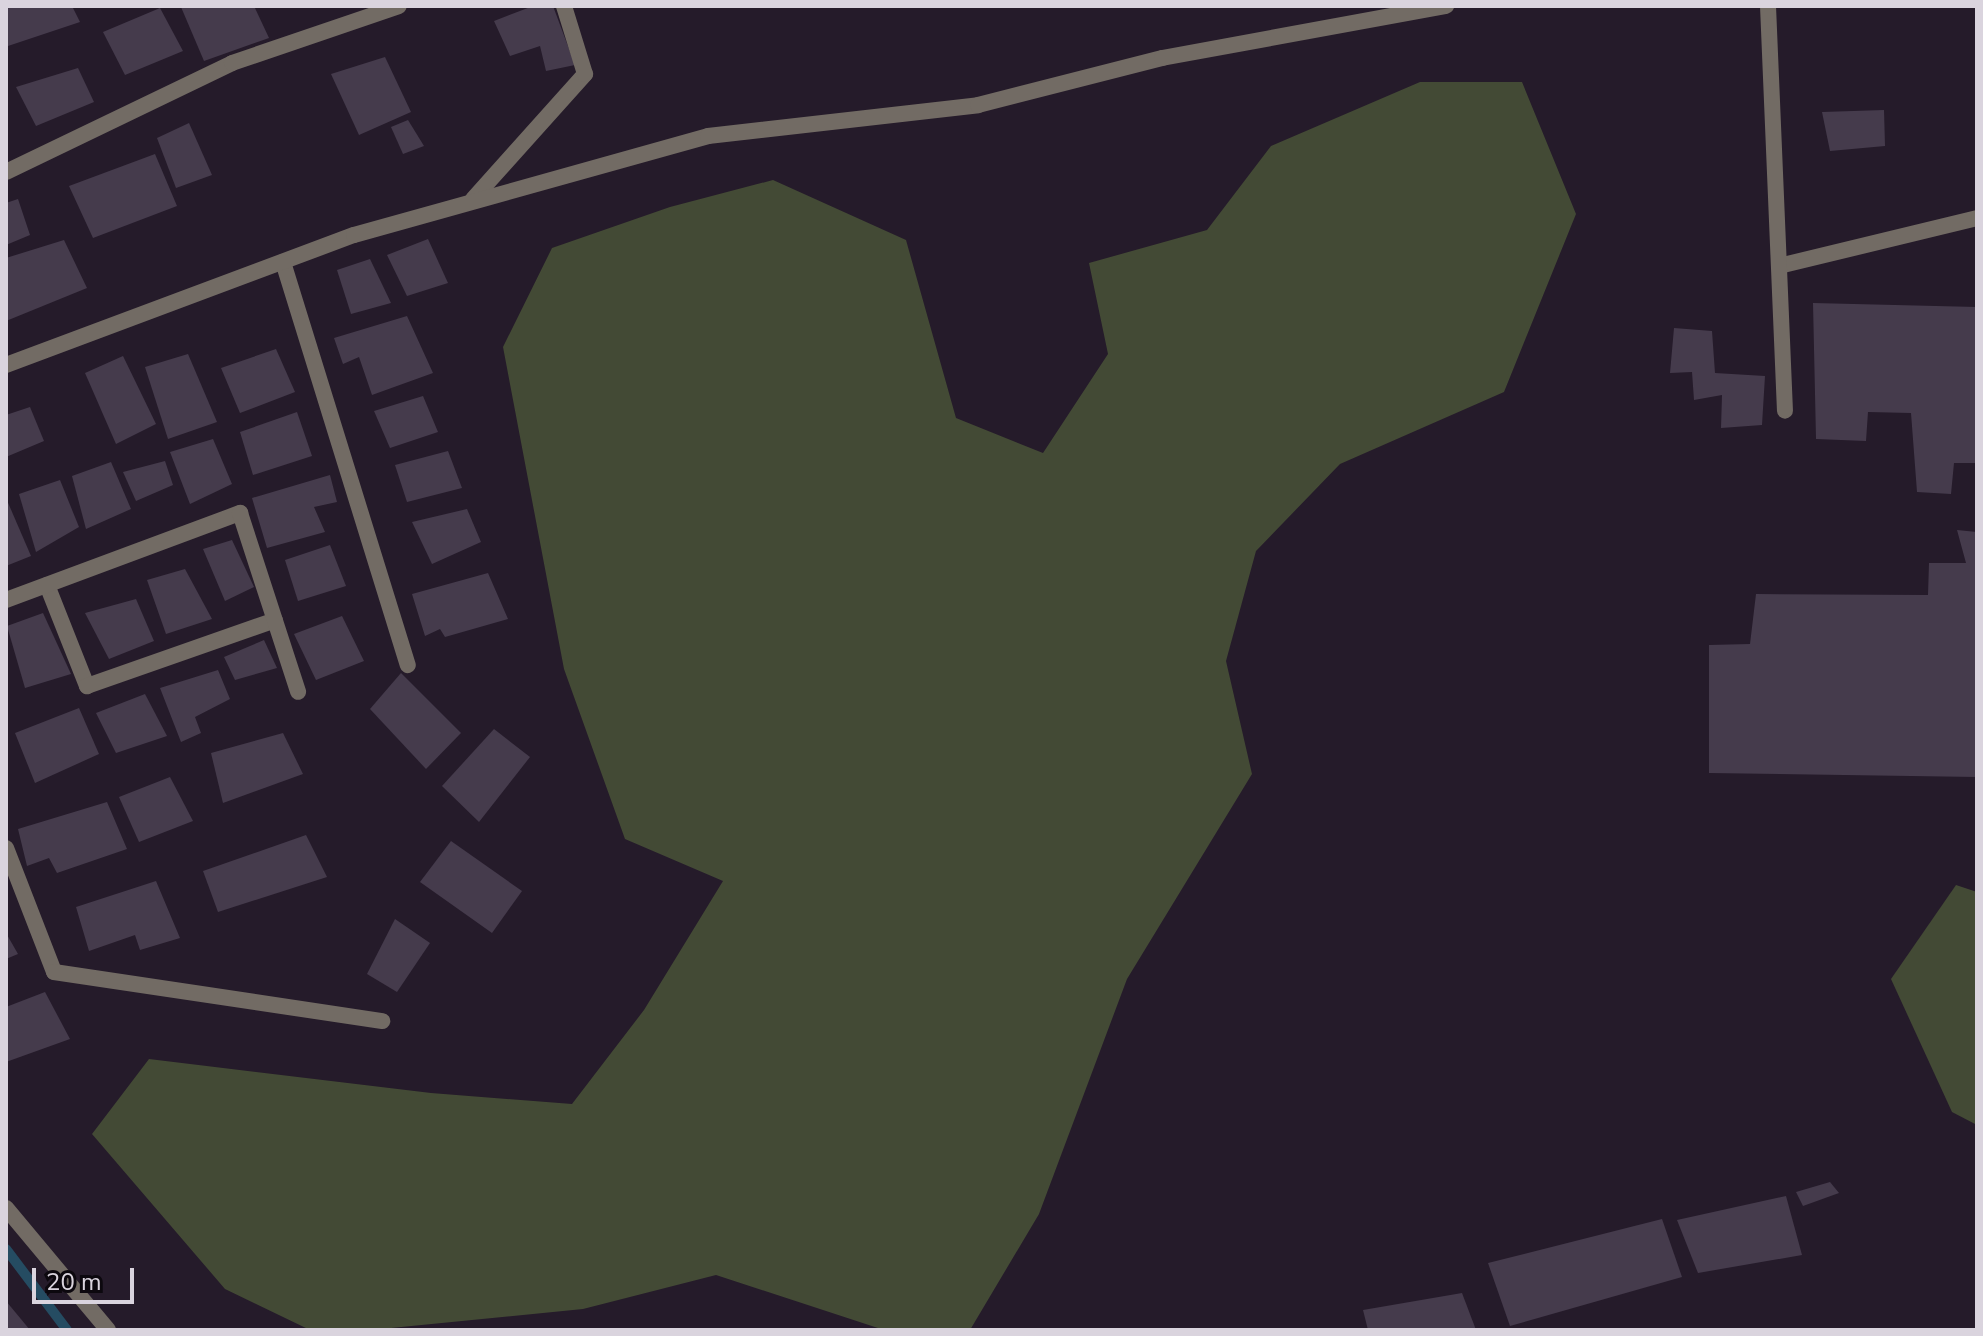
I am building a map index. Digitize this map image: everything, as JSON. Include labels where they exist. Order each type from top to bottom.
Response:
[{"type":"street","points":[[6,172],[232,63],[399,6]]},
{"type":"street","points":[[472,200],[585,74],[564,6]]},
{"type":"street","points":[[6,365],[283,262],[472,200],[708,136],[978,105],[1162,58],[1446,6]]},
{"type":"street","points":[[1768,6],[1785,411]]},
{"type":"street","points":[[1779,266],[1977,218]]},
{"type":"street","points":[[283,262],[408,665]]},
{"type":"street","points":[[6,600],[240,513],[298,692]]},
{"type":"street","points":[[47,585],[87,686],[275,620]]},
{"type":"street","points":[[6,848],[54,972],[382,1021]]},
{"type":"street","points":[[6,1208],[108,1330]]},
{"type":"green space","points":[[1420,82],[1522,82],[1576,214],[1504,392],[1340,464],[1256,551],[1226,661],[1252,774],[1127,979],[1039,1214],[970,1330],[884,1330],[716,1275],[583,1309],[371,1330],[310,1330],[225,1289],[92,1134],[149,1059],[431,1093],[572,1104],[644,1010],[723,881],[625,839],[564,669],[503,347],[552,248],[670,207],[773,180],[906,240],[956,418],[1043,453],[1108,354],[1089,263],[1207,230],[1271,146]]},
{"type":"green space","points":[[1956,885],[1977,892],[1977,1125],[1952,1112],[1891,979]]},
{"type":"building","points":[[6,6],[72,6],[80,22],[8,46]]},
{"type":"building","points":[[254,6],[269,38],[204,61],[181,7]]},
{"type":"building","points":[[533,6],[553,6],[575,65],[546,71],[540,46],[510,56],[494,21]]},
{"type":"building","points":[[160,8],[183,51],[125,75],[103,32]]},
{"type":"building","points":[[385,57],[411,112],[359,135],[331,74]]},
{"type":"building","points":[[78,68],[94,102],[36,126],[16,87]]},
{"type":"building","points":[[1884,110],[1885,146],[1830,151],[1822,112]]},
{"type":"building","points":[[408,120],[424,146],[403,154],[391,127]]},
{"type":"building","points":[[189,123],[212,175],[176,188],[157,138]]},
{"type":"building","points":[[155,154],[177,206],[93,238],[69,186]]},
{"type":"building","points":[[18,199],[30,235],[6,245],[6,203]]},
{"type":"building","points":[[428,239],[448,283],[407,296],[387,255]]},
{"type":"building","points":[[64,240],[87,288],[6,321],[6,258]]},
{"type":"building","points":[[370,259],[391,303],[351,314],[337,270]]},
{"type":"building","points":[[1813,303],[1977,307],[1977,463],[1954,463],[1951,494],[1917,492],[1911,413],[1868,412],[1866,441],[1816,439]]},
{"type":"building","points":[[407,316],[433,373],[372,395],[359,357],[343,364],[334,338]]},
{"type":"building","points":[[1674,328],[1712,331],[1715,373],[1765,376],[1762,425],[1721,428],[1722,395],[1694,400],[1692,372],[1670,373]]},
{"type":"building","points":[[276,349],[295,392],[240,413],[221,368]]},
{"type":"building","points":[[188,354],[217,422],[168,439],[145,367]]},
{"type":"building","points":[[123,356],[156,424],[116,444],[85,373]]},
{"type":"building","points":[[423,396],[438,432],[390,448],[374,411]]},
{"type":"building","points":[[30,407],[44,441],[6,457],[6,415]]},
{"type":"building","points":[[297,412],[312,456],[253,475],[240,432]]},
{"type":"building","points":[[213,439],[232,484],[190,504],[170,452]]},
{"type":"building","points":[[448,451],[462,488],[407,502],[395,465]]},
{"type":"building","points":[[165,461],[173,485],[136,501],[123,472]]},
{"type":"building","points":[[111,462],[131,509],[86,529],[72,476]]},
{"type":"building","points":[[330,475],[337,502],[314,507],[325,532],[267,548],[252,498]]},
{"type":"building","points":[[60,480],[79,527],[36,552],[19,494]]},
{"type":"building","points":[[6,498],[31,556],[6,566]]},
{"type":"building","points":[[467,509],[481,542],[432,564],[412,522]]},
{"type":"building","points":[[1957,530],[1977,532],[1977,777],[1709,773],[1709,645],[1750,644],[1756,594],[1928,595],[1929,563],[1966,563]]},
{"type":"building","points":[[232,540],[254,587],[225,601],[203,549]]},
{"type":"building","points":[[330,545],[346,586],[298,601],[285,560]]},
{"type":"building","points":[[185,569],[212,619],[166,634],[147,580]]},
{"type":"building","points":[[488,573],[508,619],[445,637],[440,629],[425,636],[412,594]]},
{"type":"building","points":[[136,599],[154,641],[109,659],[85,613]]},
{"type":"building","points":[[43,613],[71,674],[25,688],[7,626]]},
{"type":"building","points":[[342,616],[364,661],[316,680],[294,634]]},
{"type":"building","points":[[264,640],[277,668],[235,680],[224,657]]},
{"type":"building","points":[[218,670],[230,699],[195,717],[201,733],[181,742],[160,688]]},
{"type":"building","points":[[401,673],[461,733],[426,769],[370,709]]},
{"type":"building","points":[[145,694],[167,736],[116,753],[96,713]]},
{"type":"building","points":[[79,708],[99,754],[35,783],[15,733]]},
{"type":"building","points":[[494,729],[530,757],[479,822],[442,786]]},
{"type":"building","points":[[283,733],[303,774],[223,803],[211,753]]},
{"type":"building","points":[[170,777],[193,821],[139,842],[119,797]]},
{"type":"building","points":[[107,802],[127,849],[57,873],[49,858],[27,866],[18,829]]},
{"type":"building","points":[[306,835],[327,877],[218,912],[203,871]]},
{"type":"building","points":[[451,841],[522,891],[492,933],[420,882]]},
{"type":"building","points":[[156,881],[180,938],[140,950],[135,935],[89,951],[76,907]]},
{"type":"building","points":[[395,919],[430,943],[397,992],[367,974]]},
{"type":"building","points":[[6,933],[18,954],[6,959]]},
{"type":"building","points":[[45,992],[70,1039],[6,1062],[6,1007]]},
{"type":"building","points":[[1830,1182],[1839,1193],[1803,1206],[1796,1192]]},
{"type":"building","points":[[1786,1196],[1802,1255],[1698,1273],[1677,1220]]},
{"type":"building","points":[[1662,1219],[1682,1277],[1510,1326],[1488,1263]]},
{"type":"building","points":[[1462,1293],[1476,1330],[1368,1330],[1363,1310]]},
{"type":"building","points":[[6,1301],[30,1330],[6,1330]]},
{"type":"waterway","points":[[6,1249],[67,1330]]}]
